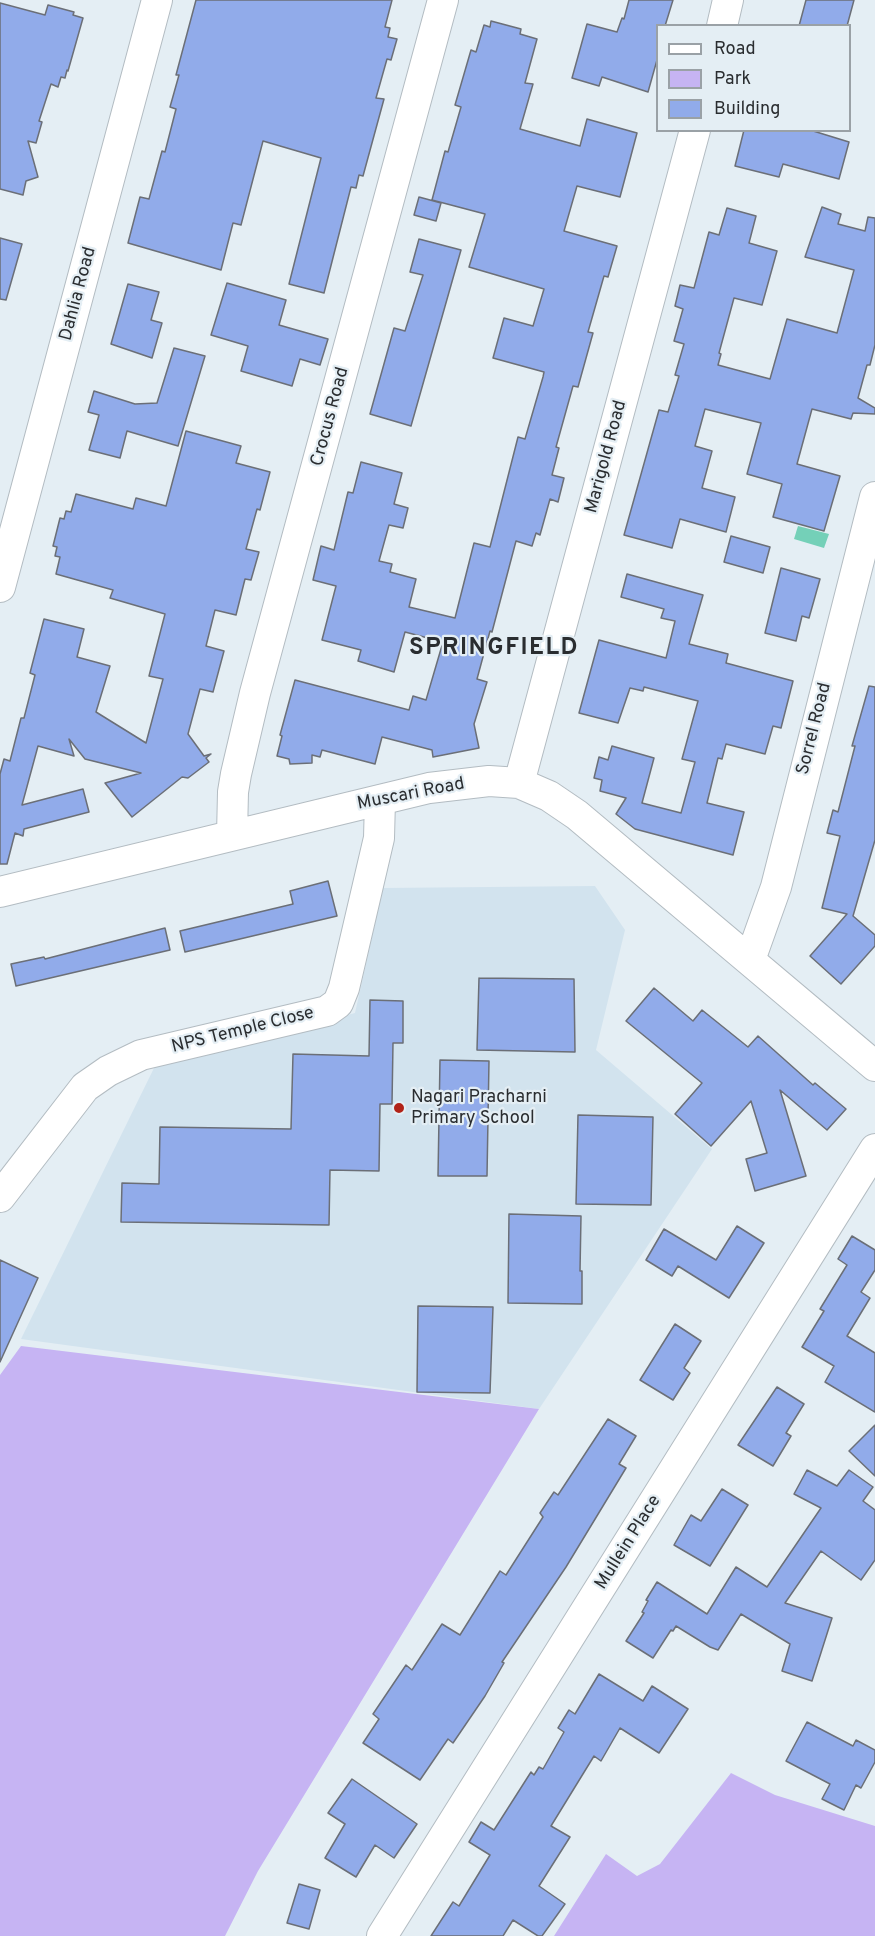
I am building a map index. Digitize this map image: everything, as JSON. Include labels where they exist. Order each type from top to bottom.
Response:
[{"type":"street","name":"Dahlia Road","points":[[0,587],[158,0]]},
{"type":"street","name":"Crocus Road","points":[[232,835],[233,792],[255,693],[443,0]]},
{"type":"street","points":[[722,24],[728,0]]},
{"type":"street","name":"Marigold Road","points":[[519,783],[694,132]]},
{"type":"street","name":"Sorrel Road","points":[[750,960],[776,887],[875,497]]},
{"type":"street","name":"Muscari Road","points":[[0,892],[429,788],[489,781],[519,783],[549,796],[577,815],[875,1066]]},
{"type":"street","name":"NPS Temple Close","points":[[0,1197],[85,1087],[108,1071],[141,1055],[327,1011],[338,1003],[344,988],[379,838],[380,800]]},
{"type":"street","name":"Mullein Place","points":[[382,1936],[875,1149]]},
{"type":"shaded area","points":[[798,526],[829,534],[824,548],[794,539]]},
{"type":"shaded area","name":"Nagari Pracharni Primary School","points":[[595,886],[625,930],[596,1050],[712,1149],[539,1409],[21,1339],[155,1066],[355,1013],[383,888]]},
{"type":"green space","points":[[21,1346],[539,1409],[258,1871],[225,1936],[0,1936],[0,1375]]},
{"type":"green space","points":[[731,1773],[775,1795],[875,1826],[875,1936],[554,1936],[606,1854],[637,1876],[660,1864]]},
{"type":"building","points":[[196,0],[392,0],[385,27],[390,28],[388,37],[397,39],[391,60],[387,59],[376,98],[384,99],[363,176],[359,175],[356,188],[351,187],[324,293],[289,284],[321,158],[263,141],[241,225],[233,223],[221,270],[128,243],[140,197],[149,199],[162,151],[165,152],[176,109],[170,107],[179,75],[176,75]]},
{"type":"building","points":[[629,0],[673,0],[666,24],[656,24],[656,64],[648,92],[602,77],[599,86],[572,78],[587,24],[617,32],[622,18],[624,19]]},
{"type":"building","points":[[806,0],[854,0],[848,24],[800,24]]},
{"type":"building","points":[[0,3],[45,15],[48,5],[74,12],[73,15],[83,18],[65,78],[61,77],[58,87],[51,84],[39,121],[42,122],[36,143],[28,141],[38,177],[26,181],[23,195],[0,189]]},
{"type":"building","points":[[491,21],[521,29],[520,34],[537,39],[525,83],[533,84],[520,129],[580,146],[587,119],[637,133],[620,197],[577,186],[564,231],[617,246],[608,277],[604,276],[588,332],[593,333],[578,387],[573,386],[556,447],[559,448],[552,475],[564,478],[558,502],[550,499],[540,535],[536,533],[532,546],[516,541],[477,679],[487,682],[474,724],[479,748],[433,757],[432,750],[382,737],[375,764],[322,750],[320,757],[312,755],[312,763],[290,764],[289,759],[277,756],[282,736],[280,735],[295,680],[409,710],[413,696],[426,700],[443,642],[405,632],[394,672],[358,661],[361,650],[322,640],[336,586],[313,580],[321,546],[334,550],[348,492],[353,493],[361,462],[402,473],[394,504],[408,508],[403,528],[389,525],[379,561],[392,564],[390,572],[416,579],[409,607],[455,618],[474,543],[490,547],[518,437],[525,439],[543,377],[544,372],[493,358],[504,318],[533,326],[544,289],[469,267],[485,214],[432,200],[445,151],[448,152],[461,107],[455,105],[471,50],[476,52],[484,25],[490,27]]},
{"type":"building","points":[[744,132],[816,132],[849,142],[839,179],[783,164],[779,177],[735,166]]},
{"type":"building","points":[[419,197],[441,203],[436,221],[414,215]]},
{"type":"building","points":[[822,207],[841,214],[838,224],[865,231],[868,217],[875,218],[875,345],[858,398],[875,408],[875,414],[853,413],[851,419],[812,409],[797,464],[840,476],[824,531],[773,517],[782,484],[747,474],[761,423],[705,409],[695,446],[712,451],[702,488],[735,497],[726,532],[680,519],[672,548],[624,535],[659,410],[668,412],[679,376],[675,375],[684,344],[674,341],[683,309],[675,306],[680,285],[694,288],[709,232],[719,235],[727,208],[756,216],[749,243],[777,251],[762,305],[734,298],[719,353],[721,354],[718,365],[770,379],[787,319],[837,333],[854,270],[805,257]]},
{"type":"building","points":[[0,238],[22,244],[6,300],[0,299]]},
{"type":"building","points":[[419,239],[461,250],[411,426],[370,414],[394,328],[405,331],[423,275],[410,272]]},
{"type":"building","points":[[227,283],[286,300],[279,325],[328,339],[320,365],[300,359],[292,386],[241,371],[248,346],[211,335]]},
{"type":"building","points":[[128,284],[159,292],[151,320],[162,323],[152,358],[111,344]]},
{"type":"building","points":[[174,348],[205,356],[178,446],[127,431],[120,458],[89,450],[99,415],[88,412],[94,391],[135,404],[157,403]]},
{"type":"building","points":[[186,431],[241,446],[236,463],[270,472],[246,549],[259,552],[251,580],[245,579],[236,615],[215,610],[206,646],[224,651],[213,692],[200,689],[188,734],[204,756],[211,754],[206,758],[209,762],[188,778],[182,777],[132,817],[105,783],[141,773],[85,759],[69,739],[74,756],[38,746],[22,805],[83,789],[89,812],[24,829],[23,836],[15,833],[7,864],[0,864],[0,774],[4,759],[10,761],[21,718],[24,718],[35,675],[30,673],[44,619],[84,629],[77,657],[110,666],[96,712],[146,743],[163,679],[149,676],[165,614],[110,598],[113,590],[56,574],[60,557],[55,556],[57,547],[53,546],[60,518],[64,519],[66,511],[71,512],[76,494],[133,509],[136,498],[166,506]]},
{"type":"building","points":[[731,536],[770,547],[763,573],[724,562]]},
{"type":"building","points":[[781,568],[820,579],[809,618],[802,616],[796,641],[765,633]]},
{"type":"building","points":[[627,574],[703,595],[689,644],[728,654],[726,663],[793,681],[781,728],[773,726],[765,754],[726,744],[722,759],[718,758],[707,803],[744,812],[733,855],[635,829],[616,814],[626,798],[600,791],[602,780],[594,778],[599,757],[608,760],[612,746],[654,758],[642,803],[681,813],[695,762],[682,759],[698,701],[644,687],[643,691],[630,688],[618,723],[579,713],[599,640],[666,658],[675,621],[661,618],[664,609],[621,597]]},
{"type":"building","points":[[869,686],[875,687],[875,840],[853,916],[875,935],[875,946],[841,984],[810,956],[847,914],[822,908],[840,836],[827,833],[833,810],[838,812],[855,746],[852,746]]},
{"type":"building","points":[[328,881],[337,916],[185,952],[180,931],[293,904],[290,891]]},
{"type":"building","points":[[165,928],[170,950],[16,986],[11,964],[44,957],[45,959]]},
{"type":"building","points":[[479,978],[574,979],[575,1052],[477,1050]]},
{"type":"building","points":[[654,988],[693,1021],[702,1010],[748,1047],[758,1036],[813,1085],[815,1083],[846,1109],[827,1130],[780,1090],[806,1176],[755,1191],[746,1159],[767,1153],[751,1101],[711,1146],[675,1114],[702,1083],[626,1021]]},
{"type":"building","points":[[370,1000],[403,1001],[403,1043],[393,1043],[392,1104],[380,1104],[379,1171],[330,1170],[329,1225],[121,1222],[122,1183],[159,1184],[160,1127],[291,1129],[293,1054],[369,1056]]},
{"type":"building","points":[[440,1060],[489,1061],[487,1176],[438,1176]]},
{"type":"building","points":[[578,1115],[653,1117],[651,1205],[576,1204]]},
{"type":"building","points":[[509,1214],[581,1216],[582,1304],[508,1303]]},
{"type":"building","points":[[737,1226],[764,1243],[729,1298],[678,1266],[672,1276],[646,1260],[664,1229],[716,1260]]},
{"type":"building","points":[[852,1236],[875,1250],[875,1270],[861,1292],[870,1298],[847,1336],[875,1353],[875,1412],[825,1382],[834,1366],[802,1347],[824,1311],[820,1309],[847,1265],[838,1259]]},
{"type":"building","points":[[0,1260],[38,1278],[0,1362]]},
{"type":"building","points":[[418,1306],[493,1307],[490,1393],[417,1392]]},
{"type":"building","points":[[675,1324],[701,1341],[684,1368],[690,1373],[673,1400],[640,1380]]},
{"type":"building","points":[[777,1387],[804,1404],[786,1433],[791,1436],[773,1466],[738,1445]]},
{"type":"building","points":[[608,1419],[636,1436],[619,1464],[626,1468],[566,1567],[502,1662],[504,1663],[485,1696],[453,1743],[448,1739],[420,1780],[363,1743],[379,1719],[373,1714],[406,1665],[412,1670],[442,1624],[460,1635],[500,1571],[506,1575],[543,1517],[540,1513],[554,1492],[558,1495]]},
{"type":"building","points":[[875,1425],[875,1476],[849,1451]]},
{"type":"building","points":[[807,1470],[837,1486],[849,1470],[873,1487],[863,1501],[875,1510],[875,1560],[861,1580],[821,1551],[785,1603],[832,1618],[812,1681],[782,1671],[790,1644],[741,1614],[718,1650],[676,1626],[653,1658],[626,1641],[644,1613],[642,1612],[648,1601],[646,1600],[657,1582],[707,1614],[736,1567],[767,1587],[821,1508],[794,1494]]},
{"type":"building","points":[[722,1489],[748,1505],[710,1566],[674,1545],[691,1515],[701,1521]]},
{"type":"building","points":[[599,1674],[643,1701],[652,1686],[688,1709],[659,1753],[620,1728],[601,1761],[594,1756],[551,1826],[570,1837],[539,1886],[565,1904],[542,1936],[538,1936],[513,1920],[503,1936],[431,1936],[453,1902],[459,1906],[490,1855],[469,1842],[481,1822],[494,1830],[531,1772],[534,1775],[539,1767],[543,1769],[564,1732],[558,1728],[569,1710],[575,1714]]},
{"type":"building","points":[[807,1722],[853,1746],[856,1740],[875,1750],[875,1762],[861,1788],[856,1785],[844,1810],[822,1799],[830,1784],[786,1761]]},
{"type":"building","points":[[352,1779],[417,1824],[394,1858],[375,1845],[356,1877],[325,1858],[345,1824],[328,1813]]},
{"type":"building","points":[[299,1884],[320,1890],[309,1929],[287,1923]]},
{"type":"place","name":"Nagari Pracharni Primary School","points":[[399,1108]]},
{"type":"district","name":"SPRINGFIELD","points":[[494,649]]}]
